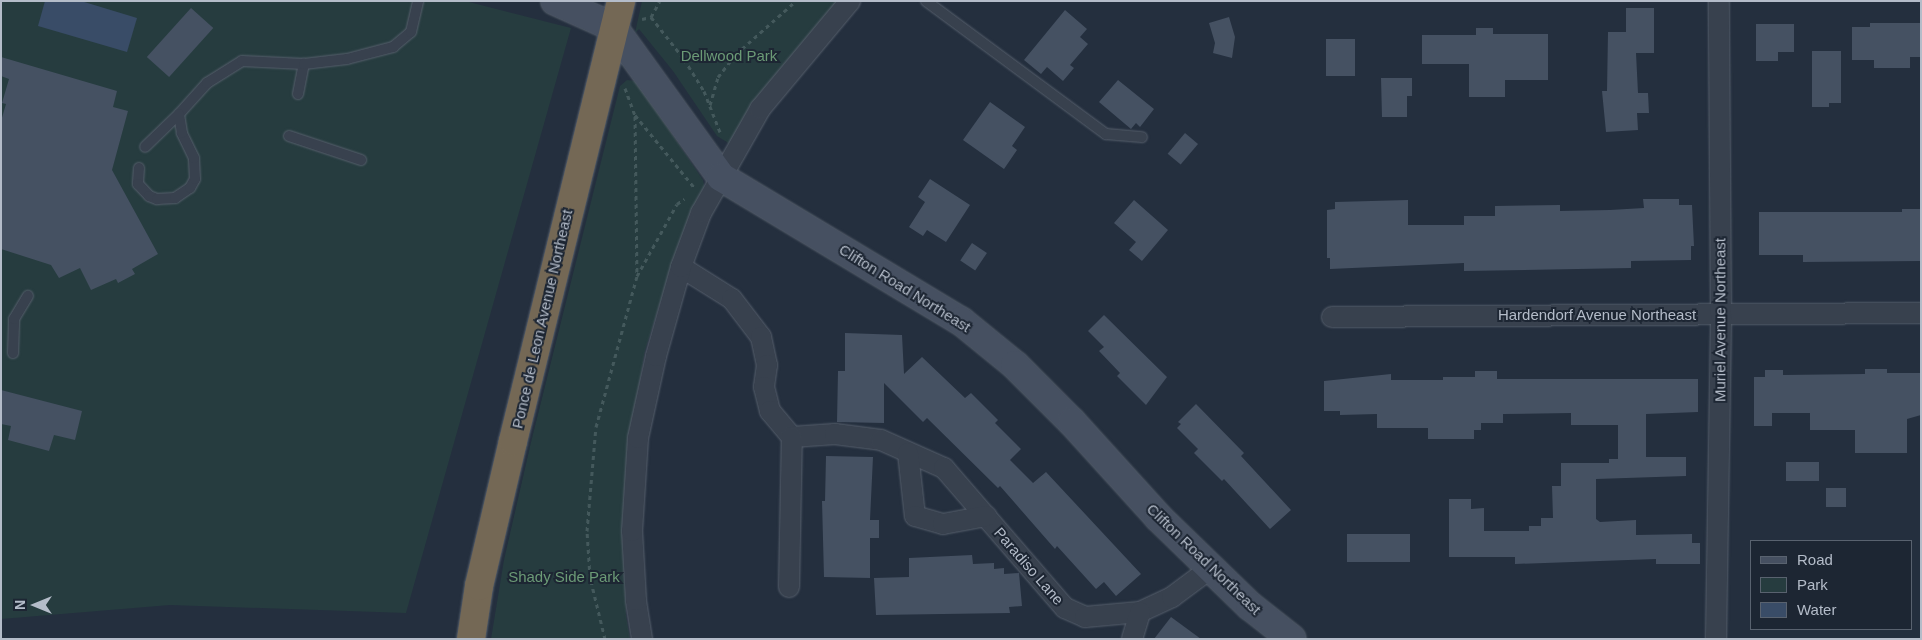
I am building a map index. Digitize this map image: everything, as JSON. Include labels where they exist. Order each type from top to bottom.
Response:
[{"type":"highway","name":"Ponce de Leon Avenue Northeast","points":[[471,639],[479,586],[513,441],[613,27],[621,1]]},
{"type":"street","points":[[555,1],[613,27]]},
{"type":"street","points":[[642,639],[636,600],[632,531],[638,438],[656,356],[680,267],[701,213],[760,109],[850,1]]},
{"type":"street","name":"Muriel Avenue Northeast","points":[[1716,639],[1721,315],[1719,1]]},
{"type":"street","name":"Clifton Road Northeast","points":[[613,27],[721,177],[961,321],[1015,365],[1072,422],[1158,517],[1211,568],[1292,639]]},
{"type":"street","points":[[680,267],[732,299],[762,337],[767,365],[764,387],[770,411],[792,437],[789,587]]},
{"type":"street","name":"Hardendorf Avenue Northeast","points":[[1332,317],[1921,313]]},
{"type":"street","name":"Paradiso Lane","points":[[792,437],[835,434],[881,440],[944,468],[1065,608],[1085,618],[1140,612],[1172,597],[1211,568]]},
{"type":"street","points":[[908,453],[915,516],[943,524],[986,516]]},
{"type":"street","points":[[1132,639],[1140,612]]},
{"type":"lane","points":[[145,147],[207,83],[242,61],[304,64],[347,59],[393,47],[411,32],[418,1]]},
{"type":"lane","points":[[926,1],[1106,134],[1142,138]]},
{"type":"lane","points":[[298,94],[304,64]]},
{"type":"lane","points":[[139,168],[138,184],[149,196],[175,198],[190,188],[195,178],[194,158],[182,133],[179,114]]},
{"type":"lane","points":[[289,136],[362,160]]},
{"type":"lane","points":[[13,353],[14,319],[28,296]]},
{"type":"path","points":[[642,19],[651,17],[660,1]]},
{"type":"path","points":[[710,106],[718,78],[736,54],[796,1]]},
{"type":"path","points":[[651,17],[684,59],[710,106],[722,137]]},
{"type":"path","points":[[605,639],[590,577],[588,550],[596,427],[637,276],[677,204],[698,191],[635,115],[625,88]]},
{"type":"path","points":[[635,115],[637,276]]},
{"type":"green space","points":[[1,1],[465,1],[571,28],[406,613],[170,605],[1,619]]},
{"type":"green space","name":"Dellwood Park","points":[[642,1],[840,1],[730,144],[717,136],[673,71],[639,29],[635,33]]},
{"type":"green space","name":"Shady Side Park","points":[[627,80],[636,81],[703,180],[705,189],[682,236],[645,350],[630,444],[624,519],[626,616],[630,639],[491,639],[504,560],[531,442],[620,86]]},
{"type":"water","points":[[45,1],[81,1],[137,18],[127,52],[38,26]]},
{"type":"building","points":[[191,8],[213,28],[169,77],[147,57]]},
{"type":"building","points":[[1626,8],[1654,8],[1654,53],[1636,53],[1638,93],[1648,93],[1649,113],[1637,113],[1638,130],[1606,132],[1602,91],[1607,91],[1608,32],[1626,32]]},
{"type":"building","points":[[1065,10],[1087,29],[1080,37],[1088,44],[1070,65],[1074,68],[1063,81],[1047,67],[1041,74],[1024,60]]},
{"type":"building","points":[[1229,17],[1235,37],[1232,58],[1213,53],[1215,43],[1209,23]]},
{"type":"building","points":[[1870,23],[1921,23],[1921,57],[1910,57],[1910,68],[1874,68],[1874,60],[1852,60],[1852,27],[1870,27]]},
{"type":"building","points":[[1756,24],[1794,24],[1794,52],[1778,52],[1778,61],[1756,61]]},
{"type":"building","points":[[1476,28],[1493,28],[1493,34],[1548,34],[1548,80],[1505,80],[1505,97],[1469,97],[1469,64],[1422,64],[1422,35],[1476,35]]},
{"type":"building","points":[[1326,39],[1355,39],[1355,76],[1326,76]]},
{"type":"building","points":[[1812,51],[1841,51],[1841,103],[1829,103],[1829,107],[1812,107]]},
{"type":"building","points":[[1,57],[117,91],[113,107],[128,111],[112,170],[158,254],[132,269],[135,274],[118,283],[116,279],[91,290],[80,268],[59,278],[51,265],[1,249],[1,121],[6,104],[2,103],[9,79],[1,76]]},
{"type":"building","points":[[1381,78],[1412,78],[1412,96],[1407,96],[1407,117],[1382,117]]},
{"type":"building","points":[[1118,80],[1154,109],[1140,127],[1136,123],[1131,129],[1099,102]]},
{"type":"building","points":[[990,102],[1025,127],[1012,146],[1017,150],[1004,169],[963,140]]},
{"type":"building","points":[[1185,133],[1198,144],[1181,165],[1168,154]]},
{"type":"building","points":[[930,179],[970,205],[946,242],[927,230],[923,236],[909,227],[925,202],[918,197]]},
{"type":"building","points":[[1643,199],[1679,199],[1679,205],[1692,205],[1694,246],[1691,246],[1691,260],[1631,261],[1631,268],[1464,271],[1464,263],[1330,269],[1330,258],[1327,258],[1327,210],[1335,209],[1335,202],[1408,200],[1408,225],[1464,225],[1464,216],[1495,216],[1495,206],[1560,205],[1560,211],[1610,210],[1644,208]]},
{"type":"building","points":[[1134,200],[1168,230],[1142,261],[1129,250],[1136,242],[1114,223]]},
{"type":"building","points":[[1902,209],[1921,209],[1921,261],[1803,262],[1803,255],[1759,255],[1759,212],[1902,212]]},
{"type":"building","points":[[972,243],[987,253],[975,270],[960,260]]},
{"type":"building","points":[[1104,315],[1167,377],[1146,405],[1117,376],[1120,373],[1099,351],[1104,347],[1088,331]]},
{"type":"building","points":[[845,333],[902,335],[904,374],[922,357],[965,398],[971,393],[998,420],[995,423],[1021,449],[1010,460],[1033,483],[1046,472],[1141,574],[1116,596],[1104,582],[1096,589],[1057,546],[1055,549],[1000,486],[998,488],[927,418],[923,422],[884,383],[884,423],[837,422],[838,371],[845,371]]},
{"type":"building","points":[[1865,369],[1887,369],[1887,373],[1921,373],[1921,415],[1907,419],[1907,453],[1855,453],[1855,430],[1810,430],[1810,413],[1772,413],[1772,426],[1754,426],[1754,377],[1765,377],[1765,370],[1783,370],[1783,375],[1865,374]]},
{"type":"building","points":[[1475,371],[1497,371],[1497,379],[1698,379],[1698,412],[1646,414],[1646,457],[1686,457],[1686,476],[1596,479],[1596,519],[1600,522],[1636,520],[1636,535],[1692,534],[1692,543],[1700,543],[1700,564],[1656,564],[1656,559],[1515,564],[1515,557],[1449,557],[1449,499],[1471,499],[1471,509],[1484,508],[1484,531],[1529,531],[1529,526],[1541,526],[1541,518],[1553,518],[1552,486],[1561,486],[1561,463],[1609,463],[1609,459],[1618,459],[1618,425],[1571,425],[1571,413],[1503,414],[1503,423],[1481,423],[1481,430],[1474,430],[1474,439],[1428,439],[1428,428],[1377,428],[1377,414],[1340,415],[1340,411],[1324,411],[1324,381],[1391,374],[1391,380],[1443,380],[1443,377],[1475,377]]},
{"type":"building","points":[[1,390],[82,411],[75,440],[54,435],[49,451],[8,440],[11,426],[1,424]]},
{"type":"building","points":[[1196,404],[1244,453],[1241,456],[1291,510],[1270,529],[1224,479],[1222,481],[1194,453],[1198,449],[1177,428],[1181,424],[1178,422]]},
{"type":"building","points":[[826,456],[873,457],[870,520],[879,520],[879,538],[870,538],[870,578],[824,577],[822,501],[825,501]]},
{"type":"building","points":[[1786,462],[1819,462],[1819,481],[1786,481]]},
{"type":"building","points":[[1826,488],[1846,488],[1846,507],[1826,507]]},
{"type":"building","points":[[1347,534],[1410,534],[1410,562],[1347,562]]},
{"type":"building","points":[[972,555],[973,564],[994,563],[994,569],[1004,568],[1004,574],[1019,573],[1022,606],[1009,607],[1010,613],[876,615],[874,578],[909,577],[909,558]]},
{"type":"building","points":[[1171,617],[1201,639],[1154,639]]}]
